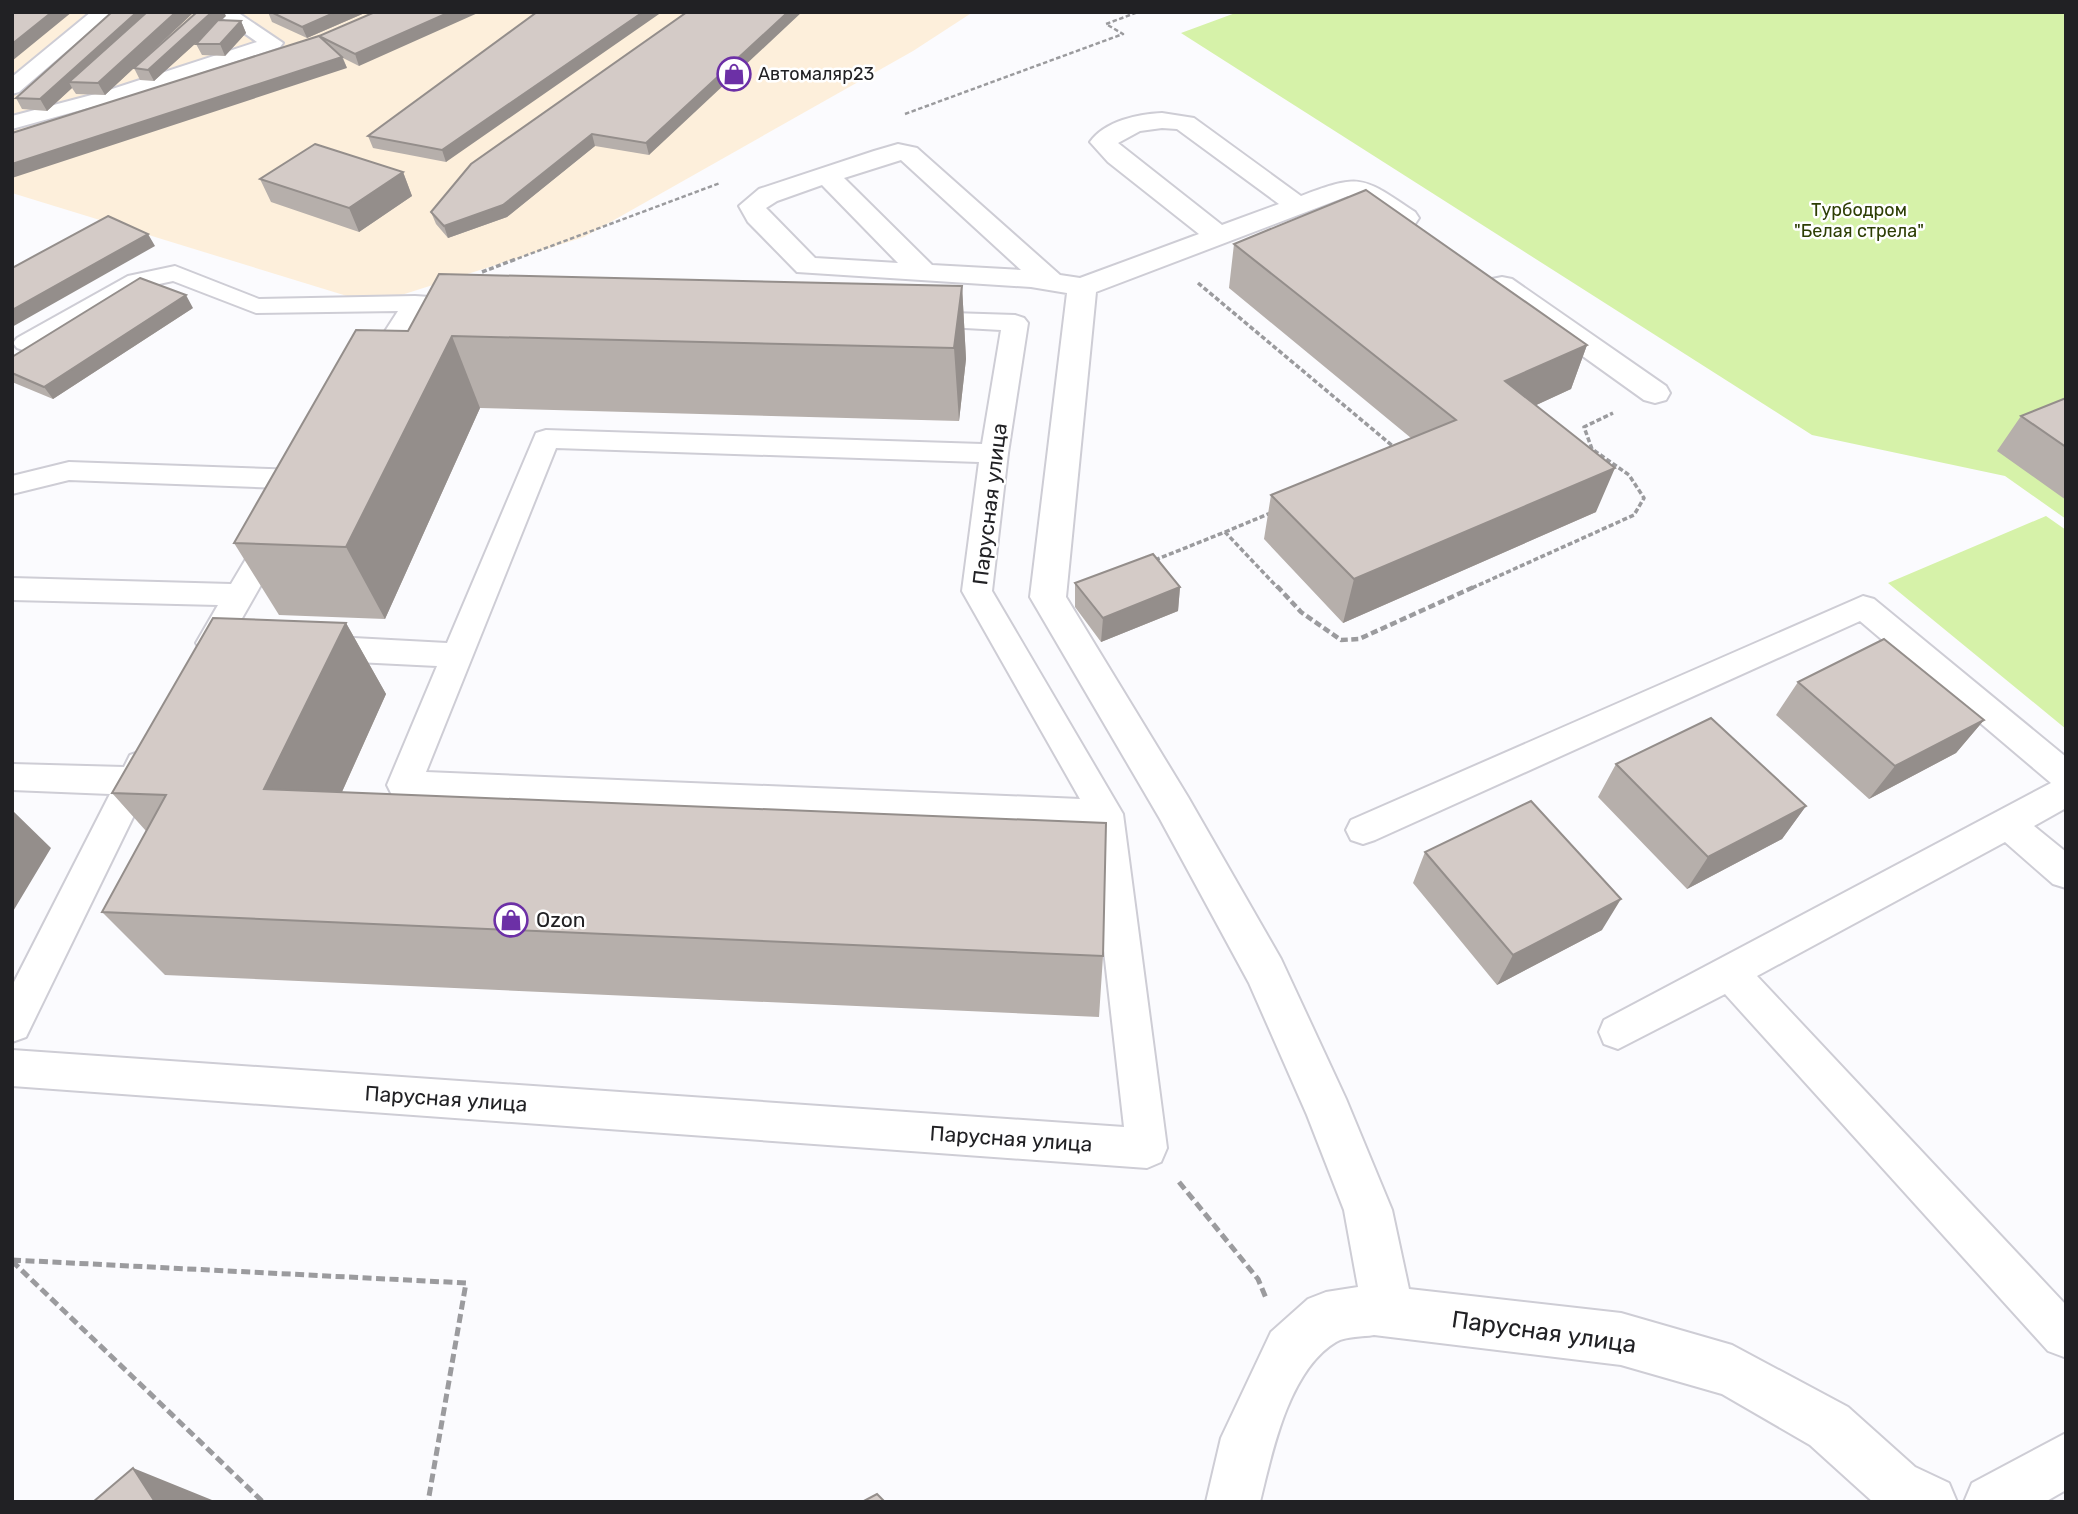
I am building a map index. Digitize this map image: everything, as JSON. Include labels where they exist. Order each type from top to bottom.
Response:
[{"type":"street","points":[[1219,236],[1117,157],[1103,142],[1119,129],[1151,120],[1168,119],[1185,123],[1298,206]]},
{"type":"street","points":[[1066,285],[908,153],[898,152],[883,156],[755,201],[752,206],[757,216],[807,266],[1066,285],[1165,256],[1346,188],[1364,190],[1422,229]]},
{"type":"street","points":[[827,176],[924,273]]},
{"type":"street","points":[[1478,268],[1655,393]]},
{"type":"street","points":[[1066,285],[1048,597],[1174,808],[1266,973],[1330,1114],[1368,1210],[1388,1311]]},
{"type":"street","name":"Парусная улица","points":[[1233,1502],[1248,1437],[1289,1349],[1326,1317],[1374,1310],[1621,1339],[1732,1371],[1829,1426],[1896,1486],[1930,1502]]},
{"type":"street","points":[[1991,1502],[2066,1460]]},
{"type":"lane","points":[[12,88],[103,12]]},
{"type":"lane","points":[[12,123],[110,96],[273,43],[222,12]]},
{"type":"lane","points":[[110,96],[140,68]]},
{"type":"lane","points":[[26,343],[137,281],[174,273],[256,306],[415,303],[489,305]]},
{"type":"lane","points":[[357,397],[415,303]]},
{"type":"lane","name":"Парусная улица","points":[[12,1068],[1147,1148],[1106,814],[977,591],[994,453],[1015,323],[890,319]]},
{"type":"lane","points":[[994,453],[546,439],[404,785],[1106,814]]},
{"type":"lane","points":[[12,485],[69,471],[301,488],[205,655],[253,645]]},
{"type":"lane","points":[[12,589],[239,595]]},
{"type":"lane","points":[[1363,830],[1863,607],[2066,776]]},
{"type":"lane","points":[[293,647],[457,655]]},
{"type":"lane","points":[[12,1024],[133,781],[159,735]]},
{"type":"lane","points":[[12,777],[133,781]]},
{"type":"lane","points":[[1618,1032],[2066,791]]},
{"type":"lane","points":[[2008,824],[2066,873]]},
{"type":"lane","points":[[1729,972],[2063,1335],[2066,1334]]},
{"type":"path","points":[[1165,256],[1405,456]]},
{"type":"path","points":[[1225,533],[1301,612],[1341,640],[1359,639],[1634,515],[1644,498],[1629,475],[1592,449],[1584,427],[1655,393]]},
{"type":"path","points":[[1154,561],[1277,511]]},
{"type":"path","points":[[1147,1148],[1192,1197],[1258,1279],[1289,1349]]},
{"type":"path","points":[[12,1261],[263,1502]]},
{"type":"path","points":[[12,1261],[466,1283],[428,1502]]},
{"type":"shaded area","points":[[12,12],[973,12],[913,51],[584,237],[373,304],[12,193]]},
{"type":"green space","name":"Турбодром \"Белая стрела\"","points":[[1238,12],[2066,12],[2066,519],[2005,476],[1812,435],[1181,33]]},
{"type":"green space","points":[[2046,516],[2066,530],[2066,729],[1888,583]]},
{"type":"building","points":[[12,12],[52,12],[12,44]]},
{"type":"building","points":[[112,12],[137,12],[40,99],[16,98]]},
{"type":"building","points":[[147,12],[176,12],[98,83],[69,82]]},
{"type":"building","points":[[197,12],[212,12],[148,70],[134,68]]},
{"type":"building","points":[[271,12],[336,12],[302,27]]},
{"type":"building","points":[[375,12],[450,12],[355,54],[319,36]]},
{"type":"building","points":[[537,12],[643,12],[442,150],[368,136]]},
{"type":"building","points":[[687,12],[788,12],[646,143],[592,134],[503,205],[444,226],[431,212],[471,164]]},
{"type":"building","points":[[218,20],[241,21],[220,44],[196,44]]},
{"type":"building","points":[[319,36],[342,57],[12,164],[12,133]]},
{"type":"building","points":[[315,144],[403,172],[349,208],[260,179]]},
{"type":"building","points":[[1366,190],[1587,345],[1505,381],[1615,468],[1354,579],[1271,495],[1456,420],[1234,244]]},
{"type":"building","points":[[108,216],[148,234],[12,310],[12,268]]},
{"type":"building","points":[[439,274],[962,286],[954,348],[452,336],[346,547],[234,543],[356,330],[408,331]]},
{"type":"building","points":[[140,278],[186,295],[44,387],[12,373],[12,357]]},
{"type":"building","points":[[2066,398],[2066,447],[2021,416]]},
{"type":"building","points":[[1153,554],[1180,587],[1103,618],[1075,583]]},
{"type":"building","points":[[213,618],[346,623],[264,789],[1106,823],[1103,956],[102,912],[166,795],[112,793]]},
{"type":"building","points":[[1884,639],[1984,720],[1895,766],[1798,682]]},
{"type":"building","points":[[1711,718],[1806,806],[1708,857],[1616,764]]},
{"type":"building","points":[[1531,801],[1621,899],[1513,955],[1425,852]]},
{"type":"building","points":[[133,1468],[155,1502],[93,1502]]},
{"type":"building","points":[[877,1494],[885,1502],[862,1502]]},
{"type":"place","name":"Автомаляр23","points":[[734,74]]},
{"type":"place","name":"Ozon","points":[[511,920]]}]
